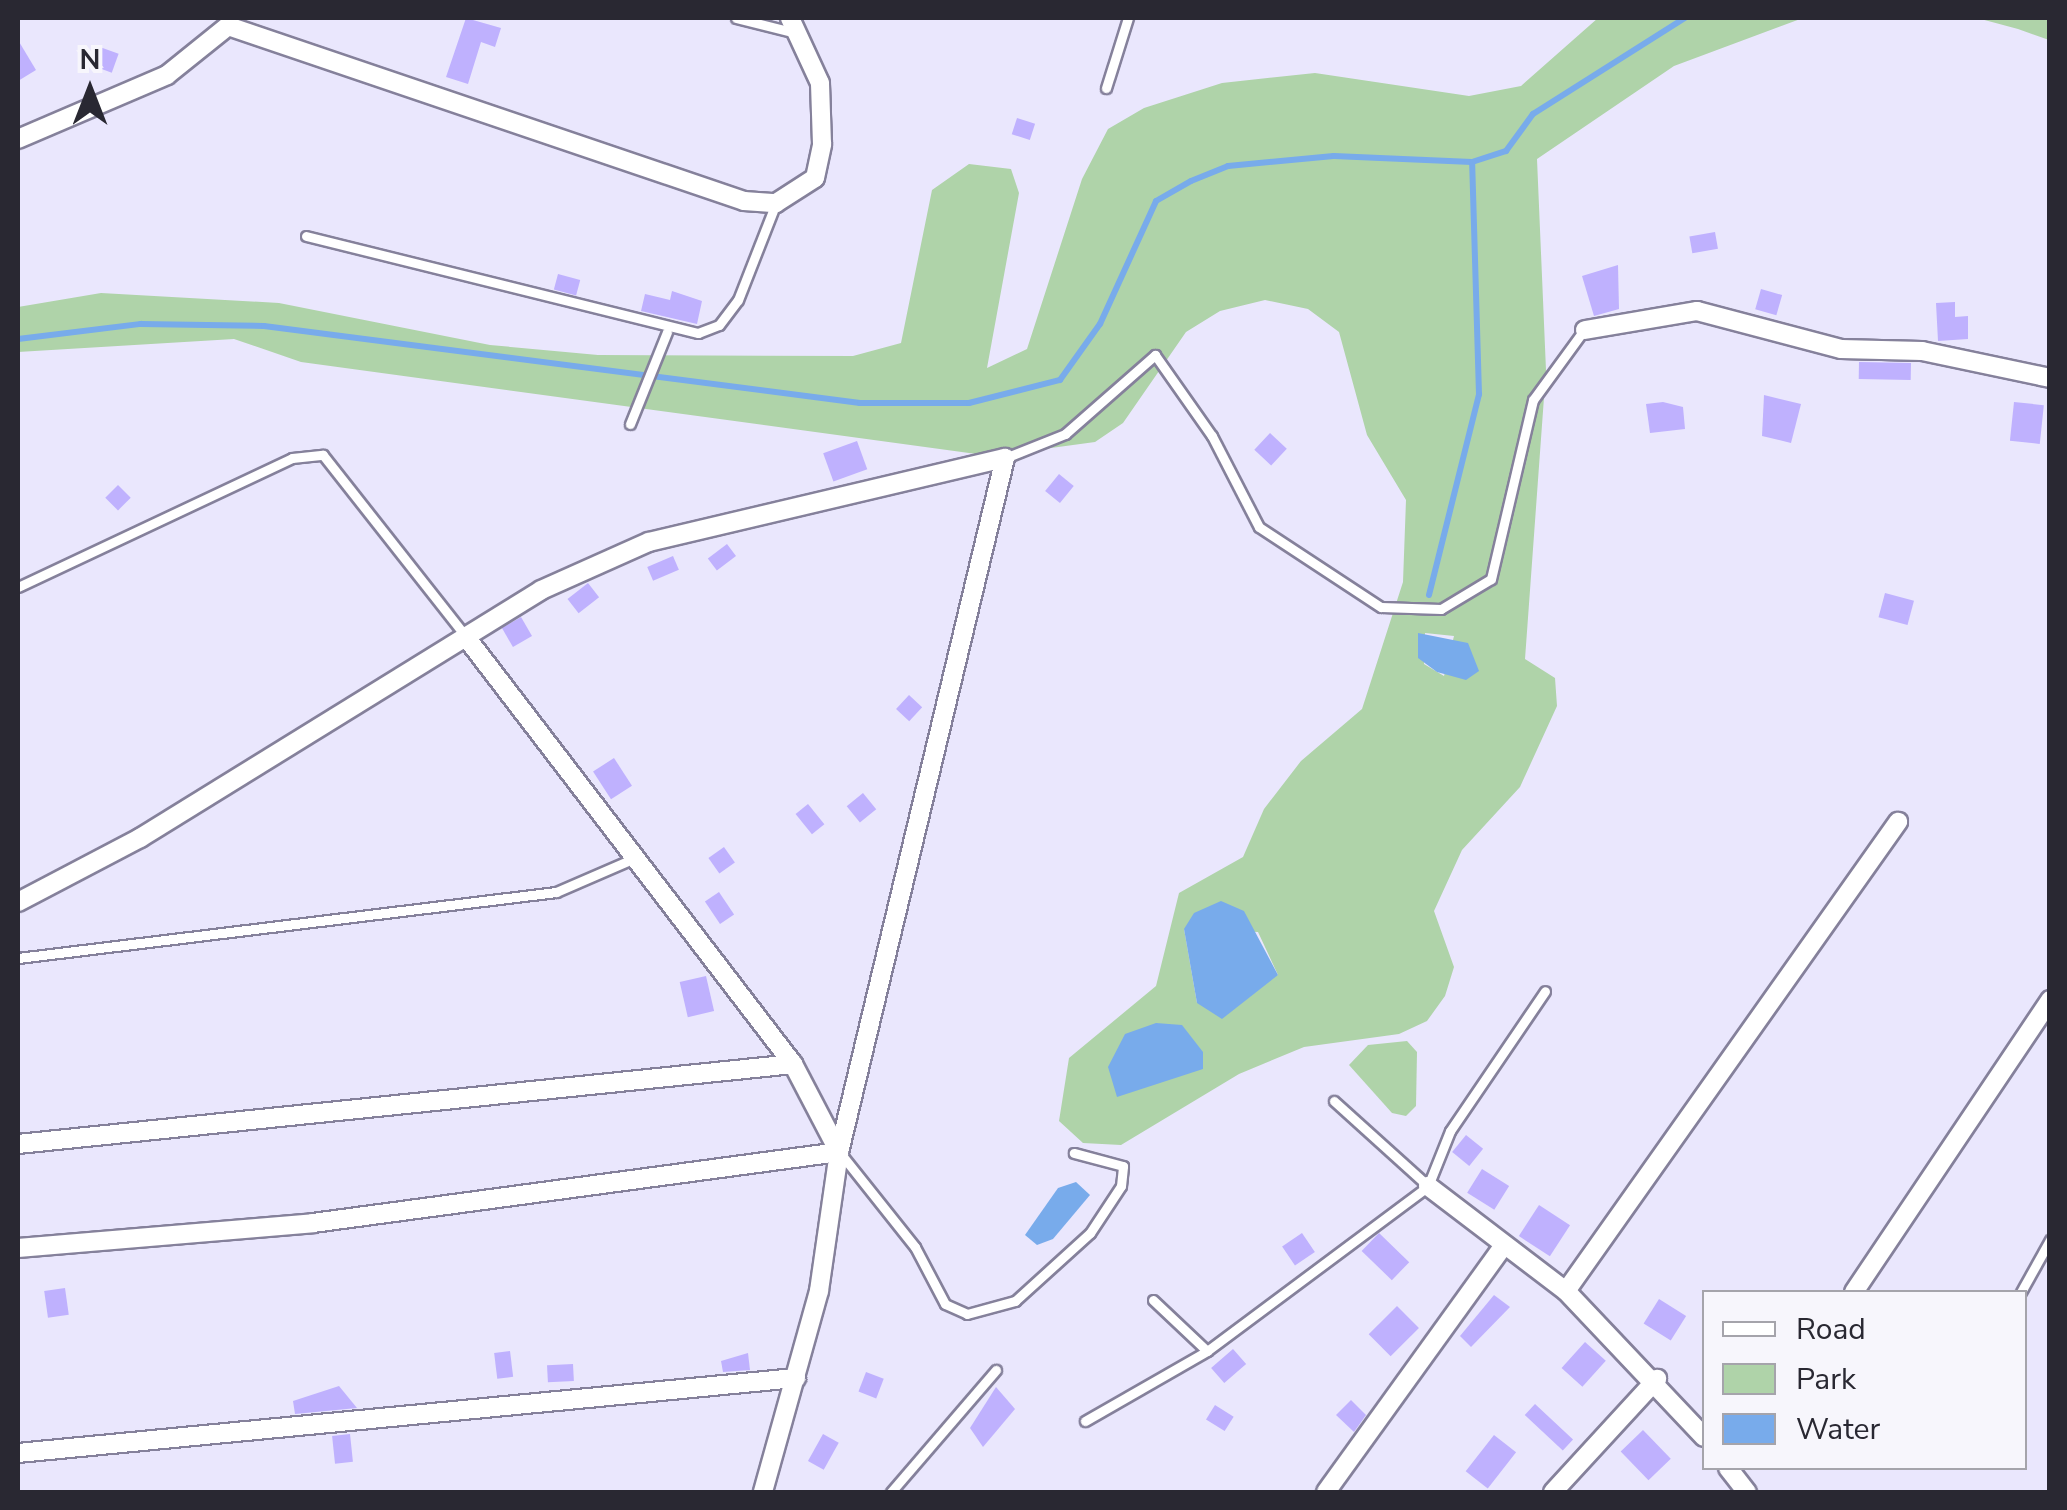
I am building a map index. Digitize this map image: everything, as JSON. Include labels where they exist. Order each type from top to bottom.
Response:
[{"type":"street","points":[[18,139],[167,74],[228,22],[744,201],[776,203],[814,178],[822,144],[820,83],[794,26]]},
{"type":"street","points":[[1584,330],[1697,311],[1841,349],[1922,351],[2050,378]]},
{"type":"street","points":[[18,902],[140,838],[541,590],[649,542],[1005,458],[839,1152],[796,1378],[763,1492]]},
{"type":"street","points":[[466,637],[630,860],[793,1064],[839,1152]]},
{"type":"street","points":[[1566,1291],[1898,822]]},
{"type":"street","points":[[1855,1290],[2050,1000]]},
{"type":"street","points":[[18,1144],[793,1064]]},
{"type":"street","points":[[18,1248],[313,1223],[839,1152]]},
{"type":"street","points":[[1428,1186],[1502,1248],[1566,1291],[1657,1379],[1702,1435]]},
{"type":"street","points":[[1326,1492],[1502,1248]]},
{"type":"street","points":[[18,1453],[796,1378]]},
{"type":"street","points":[[1553,1492],[1657,1379]]},
{"type":"street","points":[[1731,1470],[1747,1492]]},
{"type":"lane","points":[[736,18],[794,26]]},
{"type":"lane","points":[[1106,88],[1128,18]]},
{"type":"lane","points":[[306,236],[668,332],[719,326],[776,203]]},
{"type":"lane","points":[[1005,458],[1065,434],[1155,355],[1212,436],[1259,527],[1381,607],[1441,609],[1491,580],[1533,400],[1584,330]]},
{"type":"lane","points":[[630,424],[638,386],[668,332]]},
{"type":"lane","points":[[18,587],[292,458],[322,455],[466,637]]},
{"type":"lane","points":[[18,958],[556,892],[630,860]]},
{"type":"lane","points":[[1085,1422],[1207,1351],[1385,1209],[1428,1186],[1450,1132],[1544,990]]},
{"type":"lane","points":[[1334,1101],[1428,1186]]},
{"type":"lane","points":[[839,1152],[915,1246],[945,1304],[966,1314],[1015,1301],[1090,1233],[1120,1186],[1122,1166],[1074,1153]]},
{"type":"lane","points":[[2021,1290],[2050,1240]]},
{"type":"lane","points":[[1153,1300],[1207,1351]]},
{"type":"lane","points":[[891,1492],[996,1370]]},
{"type":"green space","points":[[1598,18],[1803,18],[1674,66],[1537,159],[1546,370],[1525,659],[1555,678],[1557,706],[1520,787],[1462,850],[1434,911],[1454,967],[1445,996],[1427,1021],[1399,1034],[1304,1047],[1239,1074],[1121,1145],[1083,1143],[1059,1121],[1069,1058],[1156,986],[1179,893],[1243,857],[1264,809],[1301,761],[1362,709],[1403,582],[1406,500],[1367,435],[1339,332],[1308,309],[1265,300],[1220,311],[1186,332],[1123,423],[1095,442],[991,456],[301,362],[234,339],[18,352],[18,307],[101,293],[279,303],[490,345],[598,355],[853,356],[901,343],[932,190],[969,164],[1011,169],[1019,193],[987,368],[1027,349],[1082,179],[1108,129],[1144,108],[1222,83],[1315,73],[1469,96],[1521,86]],"holes":[[[1425,633],[1454,636],[1444,676],[1424,664]],[[1184,929],[1258,932],[1278,975],[1197,1003]]]},
{"type":"green space","points":[[1977,18],[2049,18],[2049,40],[2018,29]]},
{"type":"green space","points":[[1407,1041],[1417,1052],[1416,1106],[1406,1116],[1392,1113],[1349,1065],[1368,1045]]},
{"type":"water","points":[[1418,633],[1468,643],[1479,671],[1466,680],[1437,672],[1418,658]]},
{"type":"water","points":[[1221,901],[1244,911],[1278,975],[1222,1019],[1197,1003],[1184,929],[1194,913]]},
{"type":"water","points":[[1156,1023],[1182,1025],[1203,1052],[1203,1069],[1117,1097],[1108,1067],[1125,1034]]},
{"type":"water","points":[[1076,1182],[1090,1195],[1053,1239],[1037,1245],[1025,1235],[1058,1188]]},
{"type":"building","points":[[466,18],[501,28],[495,47],[481,42],[468,84],[446,77]]},
{"type":"building","points":[[18,40],[36,70],[18,81]]},
{"type":"building","points":[[97,46],[119,54],[112,73],[90,65]]},
{"type":"building","points":[[1017,118],[1035,124],[1030,140],[1012,134]]},
{"type":"building","points":[[1715,232],[1718,249],[1692,253],[1689,237]]},
{"type":"building","points":[[1618,265],[1619,309],[1594,316],[1582,276]]},
{"type":"building","points":[[558,274],[580,280],[576,295],[554,289]]},
{"type":"building","points":[[1761,289],[1782,295],[1776,315],[1755,309]]},
{"type":"building","points":[[672,291],[702,301],[697,324],[641,311],[645,294],[670,300]]},
{"type":"building","points":[[1955,302],[1955,317],[1968,316],[1968,339],[1938,341],[1936,303]]},
{"type":"building","points":[[1859,362],[1911,363],[1911,380],[1859,379]]},
{"type":"building","points":[[1764,395],[1801,404],[1791,443],[1762,436]]},
{"type":"building","points":[[1663,402],[1683,407],[1685,429],[1650,433],[1646,404]]},
{"type":"building","points":[[2014,402],[2044,405],[2040,444],[2010,441]]},
{"type":"building","points":[[1270,433],[1287,449],[1271,466],[1254,450]]},
{"type":"building","points":[[857,441],[867,469],[833,482],[823,453]]},
{"type":"building","points":[[1059,474],[1074,486],[1060,503],[1045,491]]},
{"type":"building","points":[[118,485],[131,498],[118,510],[105,498]]},
{"type":"building","points":[[727,544],[736,556],[717,570],[708,558]]},
{"type":"building","points":[[673,556],[679,570],[653,581],[647,567]]},
{"type":"building","points":[[588,583],[599,597],[579,613],[568,599]]},
{"type":"building","points":[[1885,593],[1914,601],[1908,625],[1879,617]]},
{"type":"building","points":[[521,617],[532,636],[513,647],[502,628]]},
{"type":"building","points":[[909,695],[922,707],[909,721],[896,709]]},
{"type":"building","points":[[614,758],[632,786],[611,799],[593,772]]},
{"type":"building","points":[[863,793],[876,809],[860,823],[847,806]]},
{"type":"building","points":[[808,804],[824,824],[812,834],[796,814]]},
{"type":"building","points":[[724,847],[735,863],[719,873],[708,858]]},
{"type":"building","points":[[719,892],[734,914],[720,924],[705,902]]},
{"type":"building","points":[[706,976],[714,1011],[688,1017],[680,982]]},
{"type":"building","points":[[1466,1135],[1483,1149],[1469,1166],[1452,1152]]},
{"type":"building","points":[[1482,1169],[1509,1186],[1494,1210],[1467,1193]]},
{"type":"building","points":[[1539,1205],[1570,1225],[1550,1256],[1519,1236]]},
{"type":"building","points":[[1302,1233],[1315,1252],[1295,1265],[1282,1246]]},
{"type":"building","points":[[1379,1233],[1409,1262],[1392,1280],[1362,1251]]},
{"type":"building","points":[[65,1288],[69,1315],[48,1318],[44,1291]]},
{"type":"building","points":[[1494,1295],[1510,1307],[1471,1347],[1460,1336]]},
{"type":"building","points":[[1659,1299],[1686,1316],[1671,1341],[1644,1324]]},
{"type":"building","points":[[1397,1306],[1419,1328],[1391,1356],[1369,1334]]},
{"type":"building","points":[[1585,1342],[1606,1361],[1582,1387],[1562,1368]]},
{"type":"building","points":[[1233,1349],[1246,1364],[1224,1383],[1211,1368]]},
{"type":"building","points":[[510,1351],[513,1377],[497,1379],[494,1353]]},
{"type":"building","points":[[748,1353],[750,1370],[723,1372],[721,1361]]},
{"type":"building","points":[[573,1364],[574,1381],[548,1382],[547,1365]]},
{"type":"building","points":[[866,1372],[884,1379],[876,1398],[858,1392]]},
{"type":"building","points":[[339,1386],[357,1408],[295,1414],[293,1401]]},
{"type":"building","points":[[996,1387],[1015,1409],[983,1447],[970,1428]]},
{"type":"building","points":[[1351,1400],[1366,1415],[1354,1432],[1336,1415]]},
{"type":"building","points":[[1535,1404],[1573,1439],[1563,1450],[1525,1415]]},
{"type":"building","points":[[1215,1405],[1234,1417],[1225,1431],[1206,1419]]},
{"type":"building","points":[[1643,1430],[1671,1459],[1648,1480],[1621,1452]]},
{"type":"building","points":[[350,1434],[353,1462],[335,1464],[332,1436]]},
{"type":"building","points":[[823,1434],[839,1443],[824,1470],[808,1461]]},
{"type":"building","points":[[1494,1435],[1516,1452],[1488,1488],[1466,1471]]},
{"type":"waterway","points":[[18,339],[141,324],[264,326],[860,403],[969,403],[1060,380],[1100,324],[1156,201],[1191,181],[1228,166],[1334,156],[1472,162],[1506,151],[1533,114],[1685,18]]},
{"type":"waterway","points":[[1429,595],[1479,394],[1472,162]]}]
